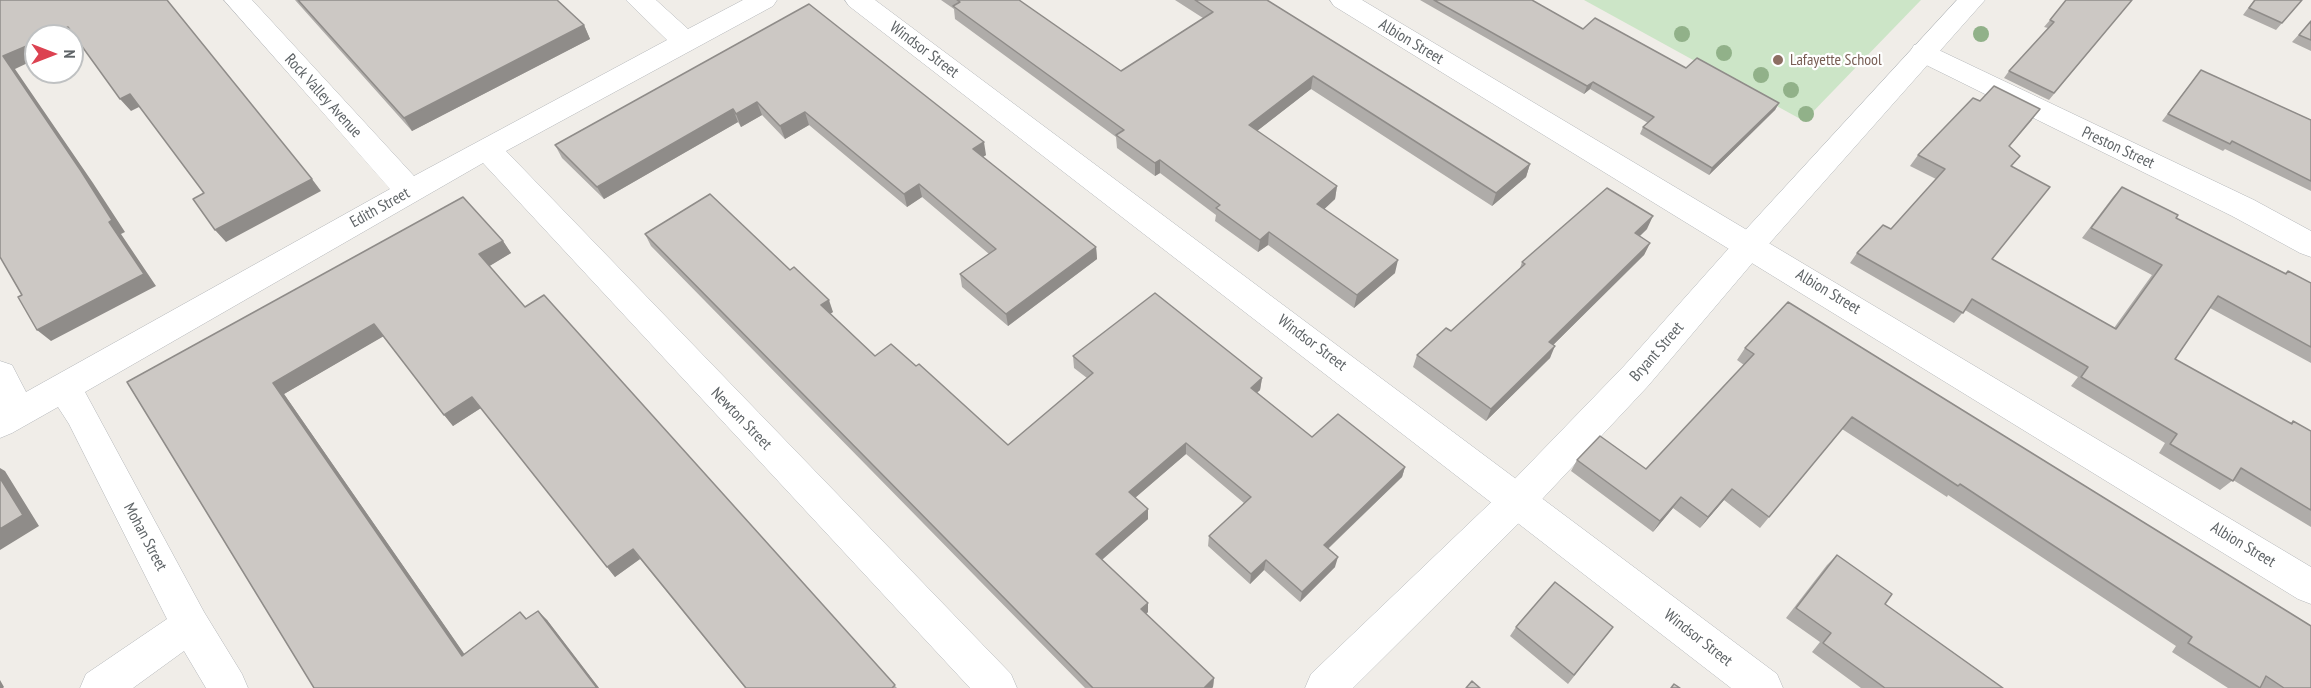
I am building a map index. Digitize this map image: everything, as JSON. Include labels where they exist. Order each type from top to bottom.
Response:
[{"type":"street","name":"Rock Valley Avenue","points":[[237,0],[411,191]]},
{"type":"street","points":[[639,0],[662,18],[685,42]]},
{"type":"street","name":"Edith Street","points":[[9,417],[487,148],[764,0]]},
{"type":"street","name":"Windsor Street","points":[[858,0],[1763,688]]},
{"type":"street","name":"Albion Street","points":[[1343,0],[2311,587]]},
{"type":"street","name":"Bryant Street","points":[[1325,688],[1518,500],[1636,376],[1749,246],[1972,0]]},
{"type":"street","name":"Preston Street","points":[[1924,52],[2233,203],[2311,244]]},
{"type":"street","name":"Newton Street","points":[[487,148],[523,189],[998,688]]},
{"type":"street","points":[[0,375],[9,417]]},
{"type":"street","name":"Mohan Street","points":[[62,386],[81,414],[190,625],[228,688]]},
{"type":"street","points":[[100,688],[190,625]]},
{"type":"green space","name":"Lafayette School","points":[[1584,0],[1921,0],[1804,121]]},
{"type":"building","points":[[0,0],[167,0],[312,179],[215,230],[193,199],[204,193],[130,94],[120,99],[84,49],[84,24],[24,24],[24,47],[3,56],[81,171],[112,220],[109,222],[144,274],[37,330],[18,297],[22,295],[0,257]]},
{"type":"building","points":[[298,0],[557,0],[584,25],[404,118]]},
{"type":"building","points":[[957,0],[1019,0],[1121,71],[1213,12],[1195,0],[1267,0],[1530,164],[1496,193],[1313,76],[1249,125],[1337,186],[1317,204],[1398,260],[1357,295],[1269,232],[1260,240],[1216,208],[1220,205],[1160,160],[1155,163],[1116,135],[1124,130],[953,6],[960,2]]},
{"type":"building","points":[[1434,0],[1532,0],[1583,29],[1595,18],[1686,68],[1697,58],[1779,103],[1712,168],[1643,127],[1654,117],[1593,82],[1587,86]]},
{"type":"building","points":[[2066,0],[2132,0],[2054,93],[2009,71],[2054,22],[2050,20]]},
{"type":"building","points":[[2255,0],[2302,0],[2282,23],[2249,8]]},
{"type":"building","points":[[809,4],[984,142],[973,149],[1096,247],[1006,314],[960,274],[996,249],[919,184],[904,194],[805,112],[780,126],[757,102],[736,114],[733,109],[597,187],[555,145]]},
{"type":"building","points":[[2311,21],[2311,40],[2299,35]]},
{"type":"building","points":[[2201,70],[2311,120],[2311,181],[2232,141],[2230,144],[2168,114]]},
{"type":"building","points":[[1994,86],[2040,109],[2009,146],[2020,156],[2011,166],[2050,187],[1992,259],[2116,329],[2162,265],[2091,228],[2122,187],[2178,215],[2176,218],[2286,274],[2288,271],[2311,283],[2311,347],[2218,296],[2175,359],[2292,424],[2293,421],[2311,431],[2311,510],[2241,468],[2233,481],[2170,444],[2177,434],[2081,377],[2088,367],[1972,299],[1963,313],[1857,253],[1883,225],[1891,229],[1945,169],[1918,155],[1973,98],[1980,101]]},
{"type":"building","points":[[1607,188],[1653,216],[1635,233],[1650,243],[1549,342],[1555,346],[1491,409],[1417,355],[1446,328],[1451,331],[1525,264],[1522,262]]},
{"type":"building","points":[[710,194],[790,270],[794,267],[829,300],[821,305],[875,356],[891,344],[916,366],[919,364],[1008,445],[1093,373],[1073,356],[1155,293],[1262,378],[1251,388],[1312,437],[1338,414],[1405,467],[1324,545],[1338,557],[1302,592],[1266,560],[1251,574],[1209,536],[1251,497],[1186,443],[1129,492],[1148,509],[1096,554],[1148,603],[1141,609],[1214,678],[1204,688],[1093,688],[645,234]]},
{"type":"building","points":[[463,197],[503,241],[479,254],[525,307],[544,295],[895,685],[892,688],[746,688],[633,549],[607,567],[472,397],[444,415],[374,324],[273,383],[462,656],[520,612],[526,619],[538,611],[597,688],[314,688],[127,382]]},
{"type":"building","points":[[1788,302],[2311,626],[2311,688],[2284,688],[2266,676],[2260,688],[2188,643],[2192,637],[1960,484],[1958,486],[1852,417],[1769,517],[1732,489],[1708,517],[1681,497],[1660,521],[1577,460],[1600,436],[1646,469],[1754,354],[1745,348]]},
{"type":"building","points":[[0,478],[23,515],[0,529]]},
{"type":"building","points":[[1837,555],[1892,594],[1885,604],[2003,688],[1885,688],[1823,643],[1831,633],[1796,608]]},
{"type":"building","points":[[1555,582],[1613,627],[1574,675],[1516,627]]},
{"type":"building","points":[[1472,681],[1480,688],[1466,688]]},
{"type":"place","name":"Lafayette School","points":[[1778,60]]}]
